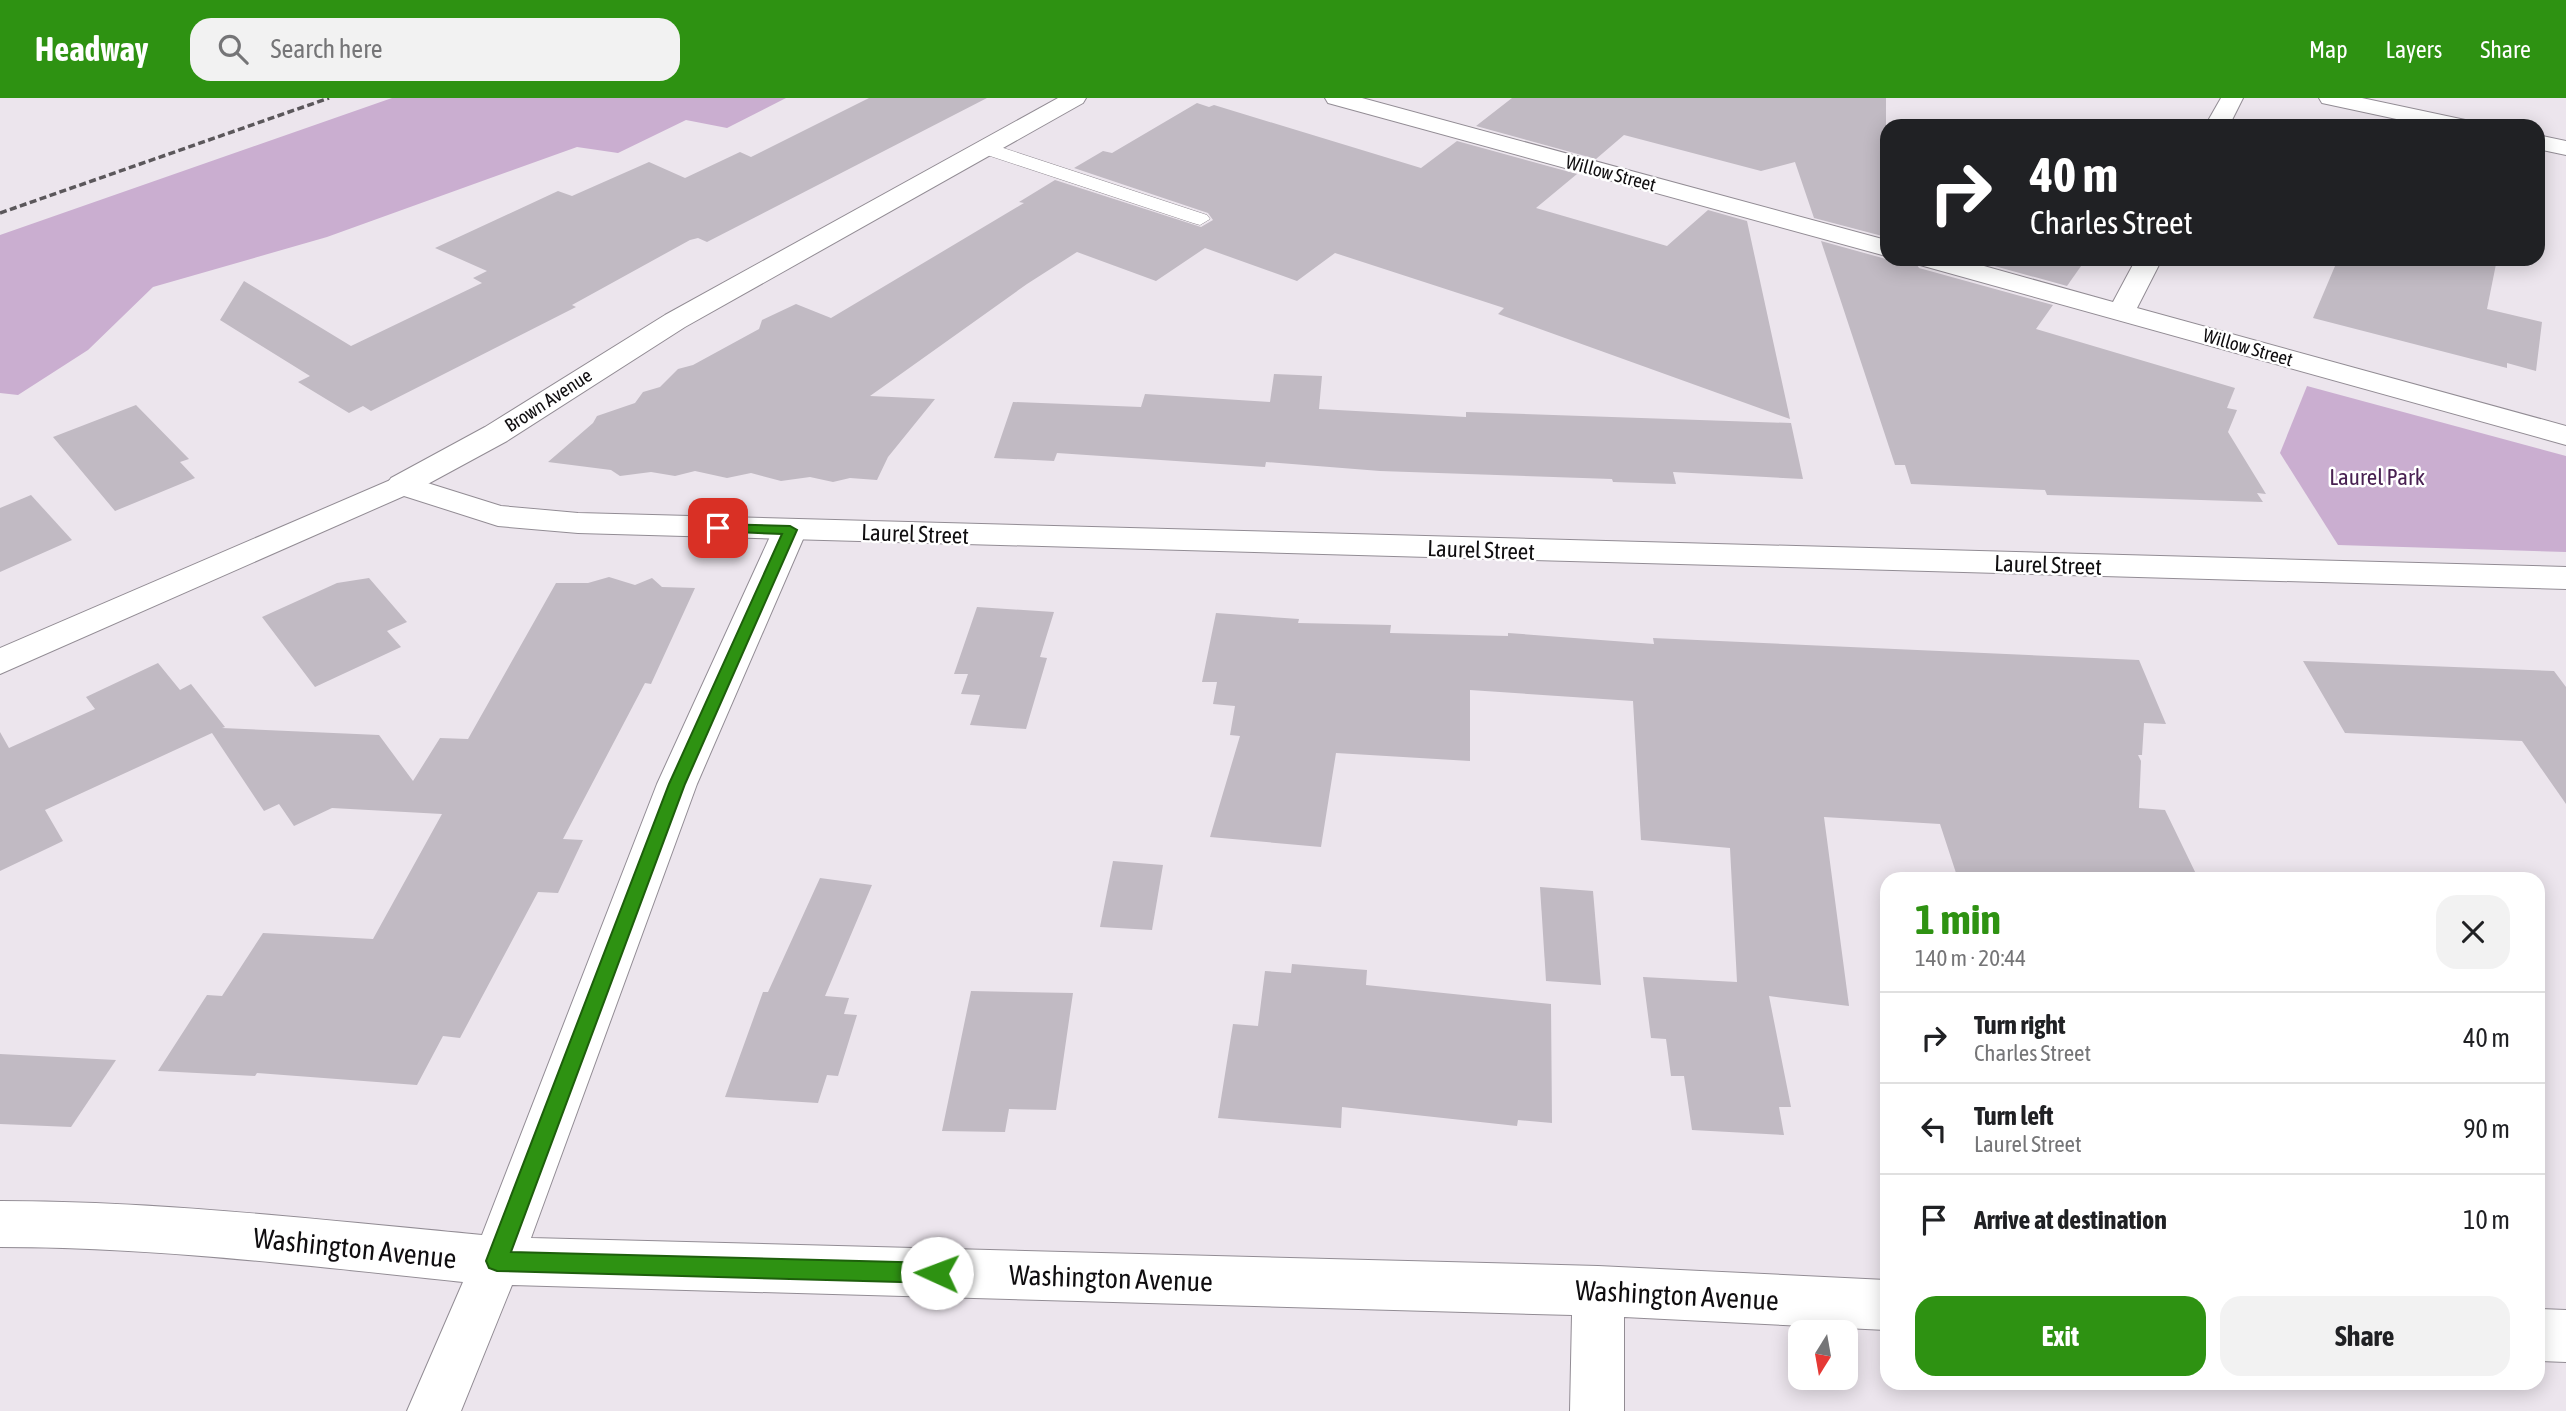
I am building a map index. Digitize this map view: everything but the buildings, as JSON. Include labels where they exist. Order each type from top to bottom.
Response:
[{"type":"street","name":"Brown Avenue","points":[[0,662],[402,485],[496,434],[667,326],[1075,98]]},
{"type":"street","name":"Willow Street","points":[[1335,98],[1880,246]]},
{"type":"street","points":[[2221,119],[2232,98]]},
{"type":"street","points":[[2330,98],[2429,119]]},
{"type":"street","points":[[2545,144],[2566,148]]},
{"type":"street","name":"Willow Street","points":[[1955,266],[2566,436]]},
{"type":"street","points":[[2122,311],[2145,266]]},
{"type":"street","name":"Laurel Street","points":[[402,485],[475,510],[537,521],[2566,578]]},
{"type":"street","points":[[435,1411],[497,1261],[677,784],[790,530]]},
{"type":"street","name":"Washington Avenue","points":[[0,1224],[49,1224],[264,1238],[497,1261],[1598,1291],[1880,1305]]},
{"type":"street","points":[[1597,1411],[1598,1291]]},
{"type":"street","points":[[2545,1335],[2566,1336]]},
{"type":"lane","points":[[985,148],[1200,219]]},
{"type":"green space","points":[[392,98],[786,98],[727,128],[686,120],[618,153],[577,147],[327,237],[153,287],[88,350],[18,395],[0,393],[0,235]]},
{"type":"green space","name":"Laurel Park","points":[[2307,386],[2566,456],[2566,552],[2338,545],[2280,453]]},
{"type":"railway","points":[[0,213],[329,98]]},
{"type":"route","points":[[718,528],[790,530],[677,784],[497,1261],[937,1273]]}]
